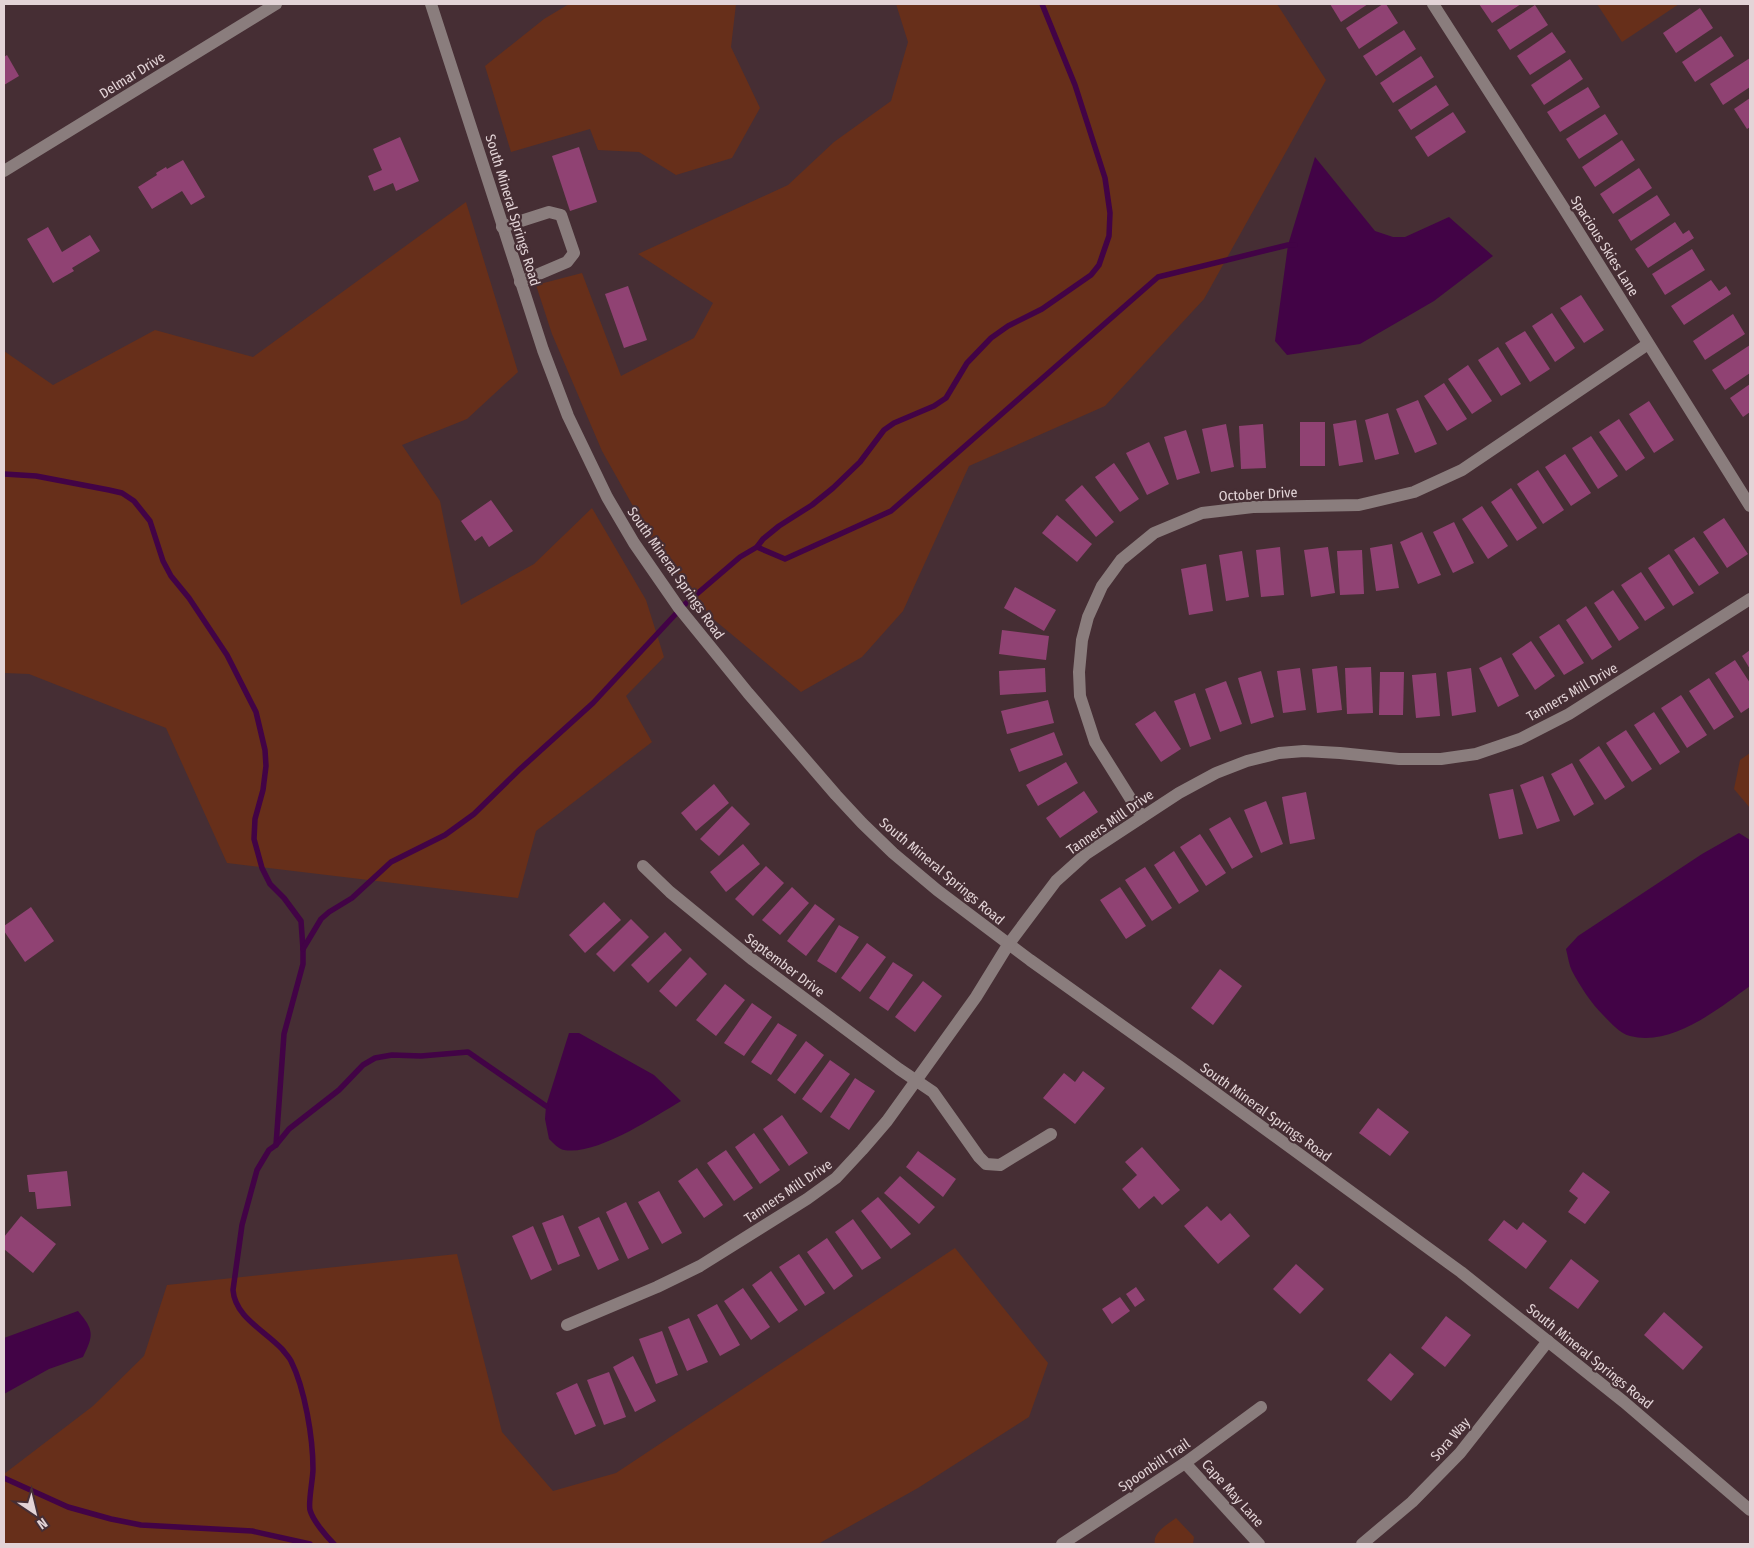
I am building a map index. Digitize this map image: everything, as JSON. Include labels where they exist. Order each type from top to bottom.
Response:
[{"type":"street","name":"Delmar Drive","points":[[4,171],[276,4]]},
{"type":"street","name":"South Mineral Springs Road","points":[[431,4],[468,114],[520,282],[558,390],[588,460],[616,515],[679,608],[748,693],[862,823],[893,853],[923,878],[1008,945],[1188,1073],[1455,1268],[1624,1402],[1750,1510]]},
{"type":"street","name":"Spacious Skies Lane","points":[[1433,4],[1750,506]]},
{"type":"street","points":[[502,227],[549,212],[561,215],[574,253],[567,262],[520,282]]},
{"type":"street","name":"October Drive","points":[[1142,817],[1096,742],[1080,696],[1079,664],[1082,640],[1088,617],[1102,586],[1121,560],[1154,533],[1202,513],[1253,507],[1359,505],[1414,492],[1462,470],[1648,344]]},
{"type":"street","name":"Tanners Mill Drive","points":[[566,1325],[657,1288],[700,1266],[807,1199],[836,1178],[886,1121],[976,996],[1008,945],[1056,881],[1086,854],[1180,793],[1216,773],[1279,753],[1304,751],[1399,759],[1440,759],[1476,754],[1520,739],[1570,714],[1750,599]]},
{"type":"street","name":"September Drive","points":[[643,866],[670,892],[753,960],[915,1081],[933,1092],[986,1164],[1000,1165],[1051,1134]]},
{"type":"street","name":"Sora Way","points":[[1362,1544],[1412,1502],[1460,1452],[1548,1341]]},
{"type":"street","name":"Spoonbill Trail","points":[[1062,1544],[1185,1463],[1261,1407]]},
{"type":"street","name":"Cape May Lane","points":[[1185,1463],[1259,1544]]},
{"type":"shaded area","points":[[569,4],[736,4],[731,47],[760,108],[732,158],[676,175],[639,152],[598,150],[590,129],[511,152],[485,66],[544,19]]},
{"type":"shaded area","points":[[896,4],[1277,4],[1326,80],[1204,299],[1105,406],[969,466],[903,611],[862,657],[801,692],[712,618],[651,538],[602,451],[552,334],[536,285],[582,273],[621,376],[694,338],[713,303],[638,254],[788,185],[834,142],[891,101],[908,42]]},
{"type":"shaded area","points":[[1597,4],[1679,4],[1622,42]]},
{"type":"shaded area","points":[[1315,157],[1375,231],[1393,237],[1405,237],[1449,217],[1493,256],[1434,301],[1360,344],[1287,355],[1275,341],[1288,245]]},
{"type":"shaded area","points":[[466,202],[518,372],[467,419],[402,445],[440,501],[461,605],[534,564],[592,508],[646,600],[664,657],[626,696],[652,742],[536,831],[518,898],[227,863],[166,728],[29,674],[4,673],[4,351],[53,385],[155,330],[253,357]]},
{"type":"shaded area","points":[[1750,753],[1750,808],[1734,789],[1740,760]]},
{"type":"shaded area","points":[[1739,833],[1750,840],[1750,986],[1709,1015],[1678,1031],[1646,1038],[1622,1033],[1603,1015],[1586,994],[1571,969],[1566,949],[1578,936],[1702,854]]},
{"type":"shaded area","points":[[569,1033],[579,1033],[654,1075],[681,1101],[624,1134],[592,1147],[564,1150],[556,1146],[549,1139],[545,1119],[546,1106]]},
{"type":"shaded area","points":[[955,1248],[1048,1363],[1029,1417],[918,1488],[818,1544],[4,1544],[4,1474],[93,1406],[144,1356],[167,1285],[457,1254],[502,1432],[553,1491],[616,1473]]},
{"type":"shaded area","points":[[78,1311],[90,1328],[91,1333],[83,1357],[49,1369],[4,1394],[4,1338]]},
{"type":"shaded area","points":[[1176,1518],[1194,1537],[1193,1544],[1155,1544],[1158,1533]]},
{"type":"building","points":[[1330,4],[1368,4],[1341,22]]},
{"type":"building","points":[[1383,4],[1386,4],[1398,23],[1359,49],[1346,28]]},
{"type":"building","points":[[1479,4],[1521,4],[1492,23]]},
{"type":"building","points":[[1535,5],[1548,25],[1510,50],[1497,30]]},
{"type":"building","points":[[1700,8],[1713,28],[1676,53],[1663,33]]},
{"type":"building","points":[[1404,30],[1416,49],[1376,76],[1363,56]]},
{"type":"building","points":[[1552,32],[1566,52],[1530,75],[1517,56]]},
{"type":"building","points":[[1721,36],[1734,56],[1695,82],[1682,62]]},
{"type":"building","points":[[7,55],[19,76],[4,85],[4,57]]},
{"type":"building","points":[[1421,56],[1434,77],[1393,103],[1380,83]]},
{"type":"building","points":[[1750,58],[1750,87],[1723,105],[1710,84]]},
{"type":"building","points":[[1570,59],[1583,79],[1544,105],[1531,85]]},
{"type":"building","points":[[1436,85],[1449,105],[1411,130],[1398,110]]},
{"type":"building","points":[[1588,87],[1600,107],[1560,132],[1547,112]]},
{"type":"building","points":[[1750,98],[1750,127],[1747,129],[1734,109]]},
{"type":"building","points":[[1453,112],[1466,132],[1428,157],[1415,137]]},
{"type":"building","points":[[1605,114],[1618,134],[1579,159],[1566,139]]},
{"type":"building","points":[[400,137],[419,181],[396,191],[393,183],[374,191],[368,176],[382,170],[373,149]]},
{"type":"building","points":[[1622,140],[1635,160],[1595,187],[1582,167]]},
{"type":"building","points":[[579,147],[597,202],[570,211],[552,156]]},
{"type":"building","points":[[183,160],[205,197],[191,205],[182,191],[152,209],[138,187],[166,167],[167,169]]},
{"type":"building","points":[[1639,168],[1652,188],[1613,214],[1600,194]]},
{"type":"building","points":[[1657,195],[1670,215],[1631,241],[1618,220]]},
{"type":"building","points":[[1675,222],[1683,234],[1689,230],[1694,238],[1648,268],[1635,249]]},
{"type":"building","points":[[48,227],[62,252],[90,235],[100,251],[72,268],[74,271],[53,283],[27,239]]},
{"type":"building","points":[[1692,249],[1705,270],[1665,295],[1652,274]]},
{"type":"building","points":[[1711,280],[1719,291],[1726,286],[1731,294],[1684,325],[1671,306]]},
{"type":"building","points":[[628,286],[647,340],[624,348],[605,294]]},
{"type":"building","points":[[1581,295],[1604,330],[1584,343],[1560,308]]},
{"type":"building","points":[[1552,313],[1575,348],[1555,362],[1532,326]]},
{"type":"building","points":[[1733,314],[1745,334],[1705,360],[1693,341]]},
{"type":"building","points":[[1525,331],[1550,369],[1530,382],[1505,343]]},
{"type":"building","points":[[1750,345],[1750,373],[1725,390],[1712,370]]},
{"type":"building","points":[[1498,347],[1521,384],[1501,396],[1478,360]]},
{"type":"building","points":[[1468,365],[1492,401],[1472,414],[1448,379]]},
{"type":"building","points":[[1444,383],[1467,419],[1447,431],[1424,396]]},
{"type":"building","points":[[1750,384],[1750,412],[1743,417],[1730,398]]},
{"type":"building","points":[[1418,400],[1437,444],[1415,453],[1396,409]]},
{"type":"building","points":[[1649,401],[1674,440],[1654,453],[1629,414]]},
{"type":"building","points":[[1388,413],[1399,454],[1375,460],[1365,420]]},
{"type":"building","points":[[1619,419],[1645,458],[1626,471],[1599,432]]},
{"type":"building","points":[[1356,420],[1363,462],[1339,466],[1333,424]]},
{"type":"building","points":[[1300,422],[1325,422],[1325,466],[1300,466]]},
{"type":"building","points":[[1226,424],[1234,467],[1211,472],[1202,429]]},
{"type":"building","points":[[1263,424],[1266,468],[1241,469],[1239,426]]},
{"type":"building","points":[[1186,430],[1200,473],[1177,480],[1164,437]]},
{"type":"building","points":[[1591,436],[1618,476],[1598,489],[1572,448]]},
{"type":"building","points":[[1149,442],[1169,484],[1147,495],[1126,453]]},
{"type":"building","points":[[1565,454],[1591,493],[1571,506],[1545,467]]},
{"type":"building","points":[[1114,463],[1139,499],[1120,512],[1095,477]]},
{"type":"building","points":[[1538,470],[1564,510],[1543,524],[1517,484]]},
{"type":"building","points":[[1082,485],[1114,522],[1096,537],[1065,500]]},
{"type":"building","points":[[1511,488],[1537,528],[1517,541],[1491,502]]},
{"type":"building","points":[[491,500],[513,531],[489,547],[482,536],[475,541],[461,521]]},
{"type":"building","points":[[1482,506],[1508,546],[1488,559],[1462,519]]},
{"type":"building","points":[[1057,515],[1092,544],[1077,562],[1042,533]]},
{"type":"building","points":[[1724,518],[1748,554],[1727,568],[1703,532]]},
{"type":"building","points":[[1454,522],[1474,563],[1453,573],[1433,532]]},
{"type":"building","points":[[1422,532],[1441,575],[1418,584],[1400,542]]},
{"type":"building","points":[[1694,537],[1719,573],[1699,586],[1674,550]]},
{"type":"building","points":[[1392,544],[1399,588],[1376,591],[1370,548]]},
{"type":"building","points":[[1280,547],[1284,595],[1261,597],[1256,550]]},
{"type":"building","points":[[1328,547],[1335,593],[1311,597],[1304,550]]},
{"type":"building","points":[[1362,550],[1364,594],[1340,595],[1337,551]]},
{"type":"building","points":[[1242,551],[1249,597],[1226,601],[1219,555]]},
{"type":"building","points":[[1669,554],[1694,593],[1673,606],[1648,568]]},
{"type":"building","points":[[1206,564],[1213,611],[1189,615],[1181,569]]},
{"type":"building","points":[[1641,572],[1665,608],[1645,621],[1621,585]]},
{"type":"building","points":[[1015,587],[1056,610],[1044,631],[1004,608]]},
{"type":"building","points":[[1613,590],[1639,628],[1619,641],[1594,603]]},
{"type":"building","points":[[1586,606],[1612,647],[1592,660],[1566,620]]},
{"type":"building","points":[[1559,624],[1584,663],[1564,675],[1539,637]]},
{"type":"building","points":[[1002,630],[1049,636],[1046,660],[999,654]]},
{"type":"building","points":[[1531,641],[1555,676],[1535,690],[1512,654]]},
{"type":"building","points":[[1750,650],[1750,669],[1742,656]]},
{"type":"building","points":[[1501,657],[1519,696],[1498,707],[1479,668]]},
{"type":"building","points":[[1735,660],[1750,683],[1750,707],[1741,713],[1715,673]]},
{"type":"building","points":[[1337,666],[1342,710],[1317,713],[1312,669]]},
{"type":"building","points":[[1371,667],[1373,713],[1347,714],[1345,668]]},
{"type":"building","points":[[1045,668],[1046,692],[1000,695],[999,671]]},
{"type":"building","points":[[1300,668],[1306,710],[1283,713],[1277,671]]},
{"type":"building","points":[[1471,668],[1476,712],[1452,716],[1447,672]]},
{"type":"building","points":[[1261,671],[1274,717],[1251,724],[1238,678]]},
{"type":"building","points":[[1380,672],[1404,672],[1403,715],[1379,715]]},
{"type":"building","points":[[1436,673],[1440,716],[1416,718],[1412,675]]},
{"type":"building","points":[[1709,678],[1734,717],[1714,730],[1689,691]]},
{"type":"building","points":[[1226,681],[1242,724],[1220,732],[1205,689]]},
{"type":"building","points":[[1195,693],[1211,739],[1190,747],[1174,701]]},
{"type":"building","points":[[1681,695],[1707,735],[1687,748],[1661,708]]},
{"type":"building","points":[[1048,700],[1054,723],[1007,734],[1001,711]]},
{"type":"building","points":[[1155,711],[1181,749],[1161,762],[1135,724]]},
{"type":"building","points":[[1654,712],[1680,752],[1660,765],[1634,725]]},
{"type":"building","points":[[1626,730],[1652,769],[1632,782],[1606,743]]},
{"type":"building","points":[[1054,732],[1063,755],[1019,772],[1010,749]]},
{"type":"building","points":[[1599,746],[1625,787],[1605,800],[1579,760]]},
{"type":"building","points":[[1066,762],[1078,783],[1038,806],[1026,785]]},
{"type":"building","points":[[1572,763],[1594,804],[1574,816],[1551,774]]},
{"type":"building","points":[[1543,776],[1560,821],[1537,829],[1520,785]]},
{"type":"building","points":[[714,784],[729,803],[696,831],[681,813]]},
{"type":"building","points":[[1513,789],[1523,834],[1499,839],[1489,794]]},
{"type":"building","points":[[1084,791],[1098,812],[1060,838],[1046,818]]},
{"type":"building","points":[[1306,792],[1315,839],[1290,844],[1282,797]]},
{"type":"building","points":[[1266,801],[1283,844],[1261,853],[1244,810]]},
{"type":"building","points":[[732,806],[750,824],[719,856],[700,839]]},
{"type":"building","points":[[1230,817],[1253,857],[1232,869],[1209,829]]},
{"type":"building","points":[[1200,834],[1226,873],[1206,886],[1180,847]]},
{"type":"building","points":[[743,844],[760,864],[726,892],[710,872]]},
{"type":"building","points":[[1174,851],[1199,891],[1179,904],[1154,865]]},
{"type":"building","points":[[766,866],[784,883],[753,916],[735,899]]},
{"type":"building","points":[[1145,867],[1172,908],[1152,921],[1125,880]]},
{"type":"building","points":[[792,887],[809,903],[780,935],[762,920]]},
{"type":"building","points":[[1120,887],[1146,926],[1126,939],[1100,900]]},
{"type":"building","points":[[604,902],[621,920],[585,953],[569,935]]},
{"type":"building","points":[[815,904],[835,919],[806,956],[787,941]]},
{"type":"building","points":[[31,907],[54,941],[25,962],[4,931],[4,926]]},
{"type":"building","points":[[631,919],[649,937],[614,972],[596,954]]},
{"type":"building","points":[[839,925],[859,937],[836,973],[817,961]]},
{"type":"building","points":[[665,932],[682,950],[648,983],[631,965]]},
{"type":"building","points":[[867,943],[886,957],[860,992],[841,978]]},
{"type":"building","points":[[690,957],[707,974],[676,1007],[659,991]]},
{"type":"building","points":[[893,962],[913,975],[888,1011],[869,998]]},
{"type":"building","points":[[1220,969],[1242,986],[1213,1025],[1191,1008]]},
{"type":"building","points":[[923,981],[942,996],[915,1032],[895,1017]]},
{"type":"building","points":[[725,984],[745,1000],[716,1036],[696,1020]]},
{"type":"building","points":[[752,1003],[772,1017],[744,1056],[724,1043]]},
{"type":"building","points":[[778,1023],[797,1035],[771,1075],[751,1062]]},
{"type":"building","points":[[806,1041],[824,1055],[795,1094],[777,1080]]},
{"type":"building","points":[[830,1060],[850,1074],[821,1113],[802,1099]]},
{"type":"building","points":[[1083,1071],[1105,1088],[1075,1124],[1043,1098],[1064,1073],[1075,1082]]},
{"type":"building","points":[[855,1078],[875,1091],[849,1130],[830,1117]]},
{"type":"building","points":[[1378,1108],[1409,1132],[1390,1156],[1359,1133]]},
{"type":"building","points":[[782,1115],[808,1153],[789,1166],[763,1129]]},
{"type":"building","points":[[754,1133],[780,1170],[760,1184],[735,1147]]},
{"type":"building","points":[[1142,1147],[1180,1190],[1162,1205],[1154,1196],[1139,1209],[1122,1189],[1137,1175],[1125,1162]]},
{"type":"building","points":[[726,1150],[753,1188],[734,1201],[707,1163]]},
{"type":"building","points":[[918,1151],[956,1179],[943,1197],[906,1167]]},
{"type":"building","points":[[697,1168],[723,1205],[704,1218],[678,1181]]},
{"type":"building","points":[[67,1171],[71,1206],[37,1209],[35,1192],[29,1192],[27,1175]]},
{"type":"building","points":[[1583,1172],[1610,1192],[1585,1224],[1568,1212],[1578,1198],[1569,1191]]},
{"type":"building","points":[[900,1176],[935,1207],[919,1224],[884,1193]]},
{"type":"building","points":[[659,1191],[682,1233],[662,1244],[638,1202]]},
{"type":"building","points":[[878,1197],[911,1234],[891,1249],[861,1211]]},
{"type":"building","points":[[626,1202],[649,1249],[628,1259],[606,1212]]},
{"type":"building","points":[[1207,1206],[1221,1221],[1230,1213],[1250,1236],[1218,1264],[1184,1226]]},
{"type":"building","points":[[563,1215],[580,1256],[558,1265],[542,1223]]},
{"type":"building","points":[[21,1216],[56,1244],[33,1273],[4,1249],[4,1237]]},
{"type":"building","points":[[599,1217],[619,1260],[598,1270],[578,1227]]},
{"type":"building","points":[[853,1219],[881,1258],[862,1270],[835,1232]]},
{"type":"building","points":[[1504,1220],[1517,1230],[1523,1222],[1547,1241],[1526,1269],[1488,1240]]},
{"type":"building","points":[[533,1226],[552,1270],[531,1280],[512,1236]]},
{"type":"building","points":[[827,1238],[853,1276],[834,1290],[807,1252]]},
{"type":"building","points":[[799,1254],[825,1293],[805,1306],[779,1267]]},
{"type":"building","points":[[1571,1259],[1599,1281],[1578,1309],[1549,1288]]},
{"type":"building","points":[[1296,1264],[1324,1289],[1300,1314],[1273,1289]]},
{"type":"building","points":[[771,1271],[798,1310],[779,1323],[752,1285]]},
{"type":"building","points":[[1136,1287],[1145,1300],[1135,1307],[1126,1294]]},
{"type":"building","points":[[743,1288],[770,1327],[751,1340],[724,1301]]},
{"type":"building","points":[[1120,1297],[1130,1311],[1112,1324],[1102,1309]]},
{"type":"building","points":[[717,1304],[740,1345],[720,1356],[697,1315]]},
{"type":"building","points":[[1664,1312],[1703,1347],[1683,1370],[1644,1335]]},
{"type":"building","points":[[1446,1316],[1471,1335],[1445,1367],[1421,1348]]},
{"type":"building","points":[[689,1318],[708,1362],[687,1371],[668,1327]]},
{"type":"building","points":[[662,1331],[678,1375],[656,1384],[639,1339]]},
{"type":"building","points":[[1390,1353],[1414,1374],[1391,1401],[1367,1380]]},
{"type":"building","points":[[633,1356],[656,1401],[635,1412],[613,1367]]},
{"type":"building","points":[[609,1372],[626,1417],[604,1425],[587,1380]]},
{"type":"building","points":[[577,1383],[596,1426],[575,1435],[556,1393]]},
{"type":"waterway","points":[[303,949],[321,919],[352,898],[391,862],[445,835],[474,814],[593,703],[684,605],[740,557],[757,547],[763,539],[779,526],[812,505],[833,488],[860,462],[884,430],[894,423],[934,406],[946,398],[967,363],[991,338],[1008,326],[1042,309],[1091,275],[1099,265],[1109,236],[1110,213],[1105,178],[1075,85],[1042,4]]},
{"type":"waterway","points":[[757,547],[785,559],[891,511],[1158,277],[1288,245],[1295,245]]},
{"type":"waterway","points":[[4,474],[36,476],[109,490],[122,493],[134,501],[150,521],[163,561],[171,576],[189,598],[227,655],[256,712],[265,750],[266,766],[263,790],[255,819],[254,839],[262,868],[270,884],[284,898],[301,921],[303,949],[303,964],[284,1034],[276,1145]]},
{"type":"waterway","points":[[334,1544],[317,1524],[310,1510],[313,1469],[312,1443],[304,1399],[296,1372],[282,1349],[245,1316],[235,1300],[233,1290],[242,1225],[257,1170],[269,1150],[276,1145],[289,1129],[339,1090],[363,1065],[375,1058],[392,1055],[421,1056],[468,1052],[546,1106]]},
{"type":"waterway","points":[[4,1478],[68,1507],[111,1519],[141,1525],[252,1531],[310,1544]]}]
